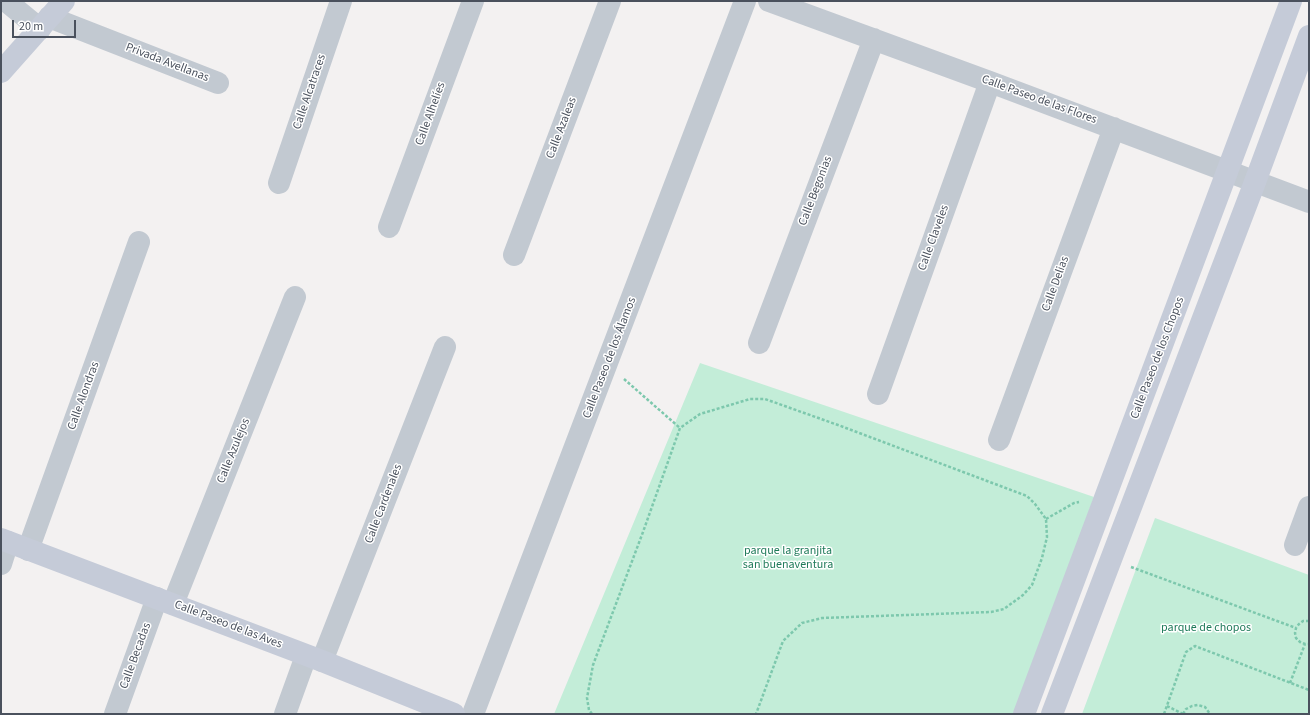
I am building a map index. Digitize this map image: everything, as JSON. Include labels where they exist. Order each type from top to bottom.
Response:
[{"type":"main road","points":[[1,72],[64,1]]},
{"type":"main road","name":"Calle Paseo de los Chopos","points":[[1024,714],[1291,1]]},
{"type":"main road","points":[[1052,714],[1255,182],[1309,36]]},
{"type":"main road","name":"Calle Paseo de las Aves","points":[[5,540],[314,658],[454,714]]},
{"type":"street","name":"Privada Avellanas","points":[[6,1],[44,23],[218,83]]},
{"type":"street","name":"Calle Alcatraces","points":[[279,183],[341,1]]},
{"type":"street","name":"Calle Alhelíes","points":[[389,227],[473,1]]},
{"type":"street","name":"Calle Azaleas","points":[[514,255],[610,1]]},
{"type":"street","name":"Calle Paseo de los Álamos","points":[[473,714],[745,1]]},
{"type":"street","name":"Calle Paseo de las Flores","points":[[769,1],[1114,128],[1309,202]]},
{"type":"street","name":"Calle Begonias","points":[[759,343],[874,39]]},
{"type":"street","name":"Calle Claveles","points":[[878,394],[990,82]]},
{"type":"street","name":"Calle Delias","points":[[999,440],[1114,128]]},
{"type":"street","name":"Calle Alondras","points":[[28,550],[139,242]]},
{"type":"street","name":"Calle Azulejos","points":[[165,601],[295,297]]},
{"type":"street","name":"Calle Cardenales","points":[[285,714],[314,658],[445,347]]},
{"type":"street","points":[[1295,545],[1309,507]]},
{"type":"street","points":[[1,564],[5,540]]},
{"type":"street","name":"Calle Becadas","points":[[115,714],[165,601]]},
{"type":"path","points":[[607,364],[680,428]]},
{"type":"path","points":[[592,714],[589,710],[587,698],[593,665],[680,428],[700,414],[750,399],[765,399],[1027,496],[1046,519],[1047,537],[1042,558],[1032,585],[1023,595],[1004,609],[991,612],[822,618],[802,623],[783,641],[756,714]]},
{"type":"path","points":[[1046,519],[1074,503],[1107,494]]},
{"type":"path","points":[[1111,560],[1296,628]]},
{"type":"path","points":[[1309,621],[1303,621],[1299,624],[1295,633],[1296,638],[1300,642],[1309,644]]},
{"type":"path","points":[[1290,683],[1305,644]]},
{"type":"path","points":[[1164,714],[1186,652],[1195,646],[1309,690]]},
{"type":"path","points":[[1167,706],[1183,714],[1186,709],[1198,705],[1204,707],[1210,714]]},
{"type":"green space","name":"parque la granjita san buenaventura","points":[[700,363],[1094,497],[1015,714],[554,714]]},
{"type":"green space","name":"parque de chopos","points":[[1155,518],[1309,575],[1309,714],[1082,714]]}]
